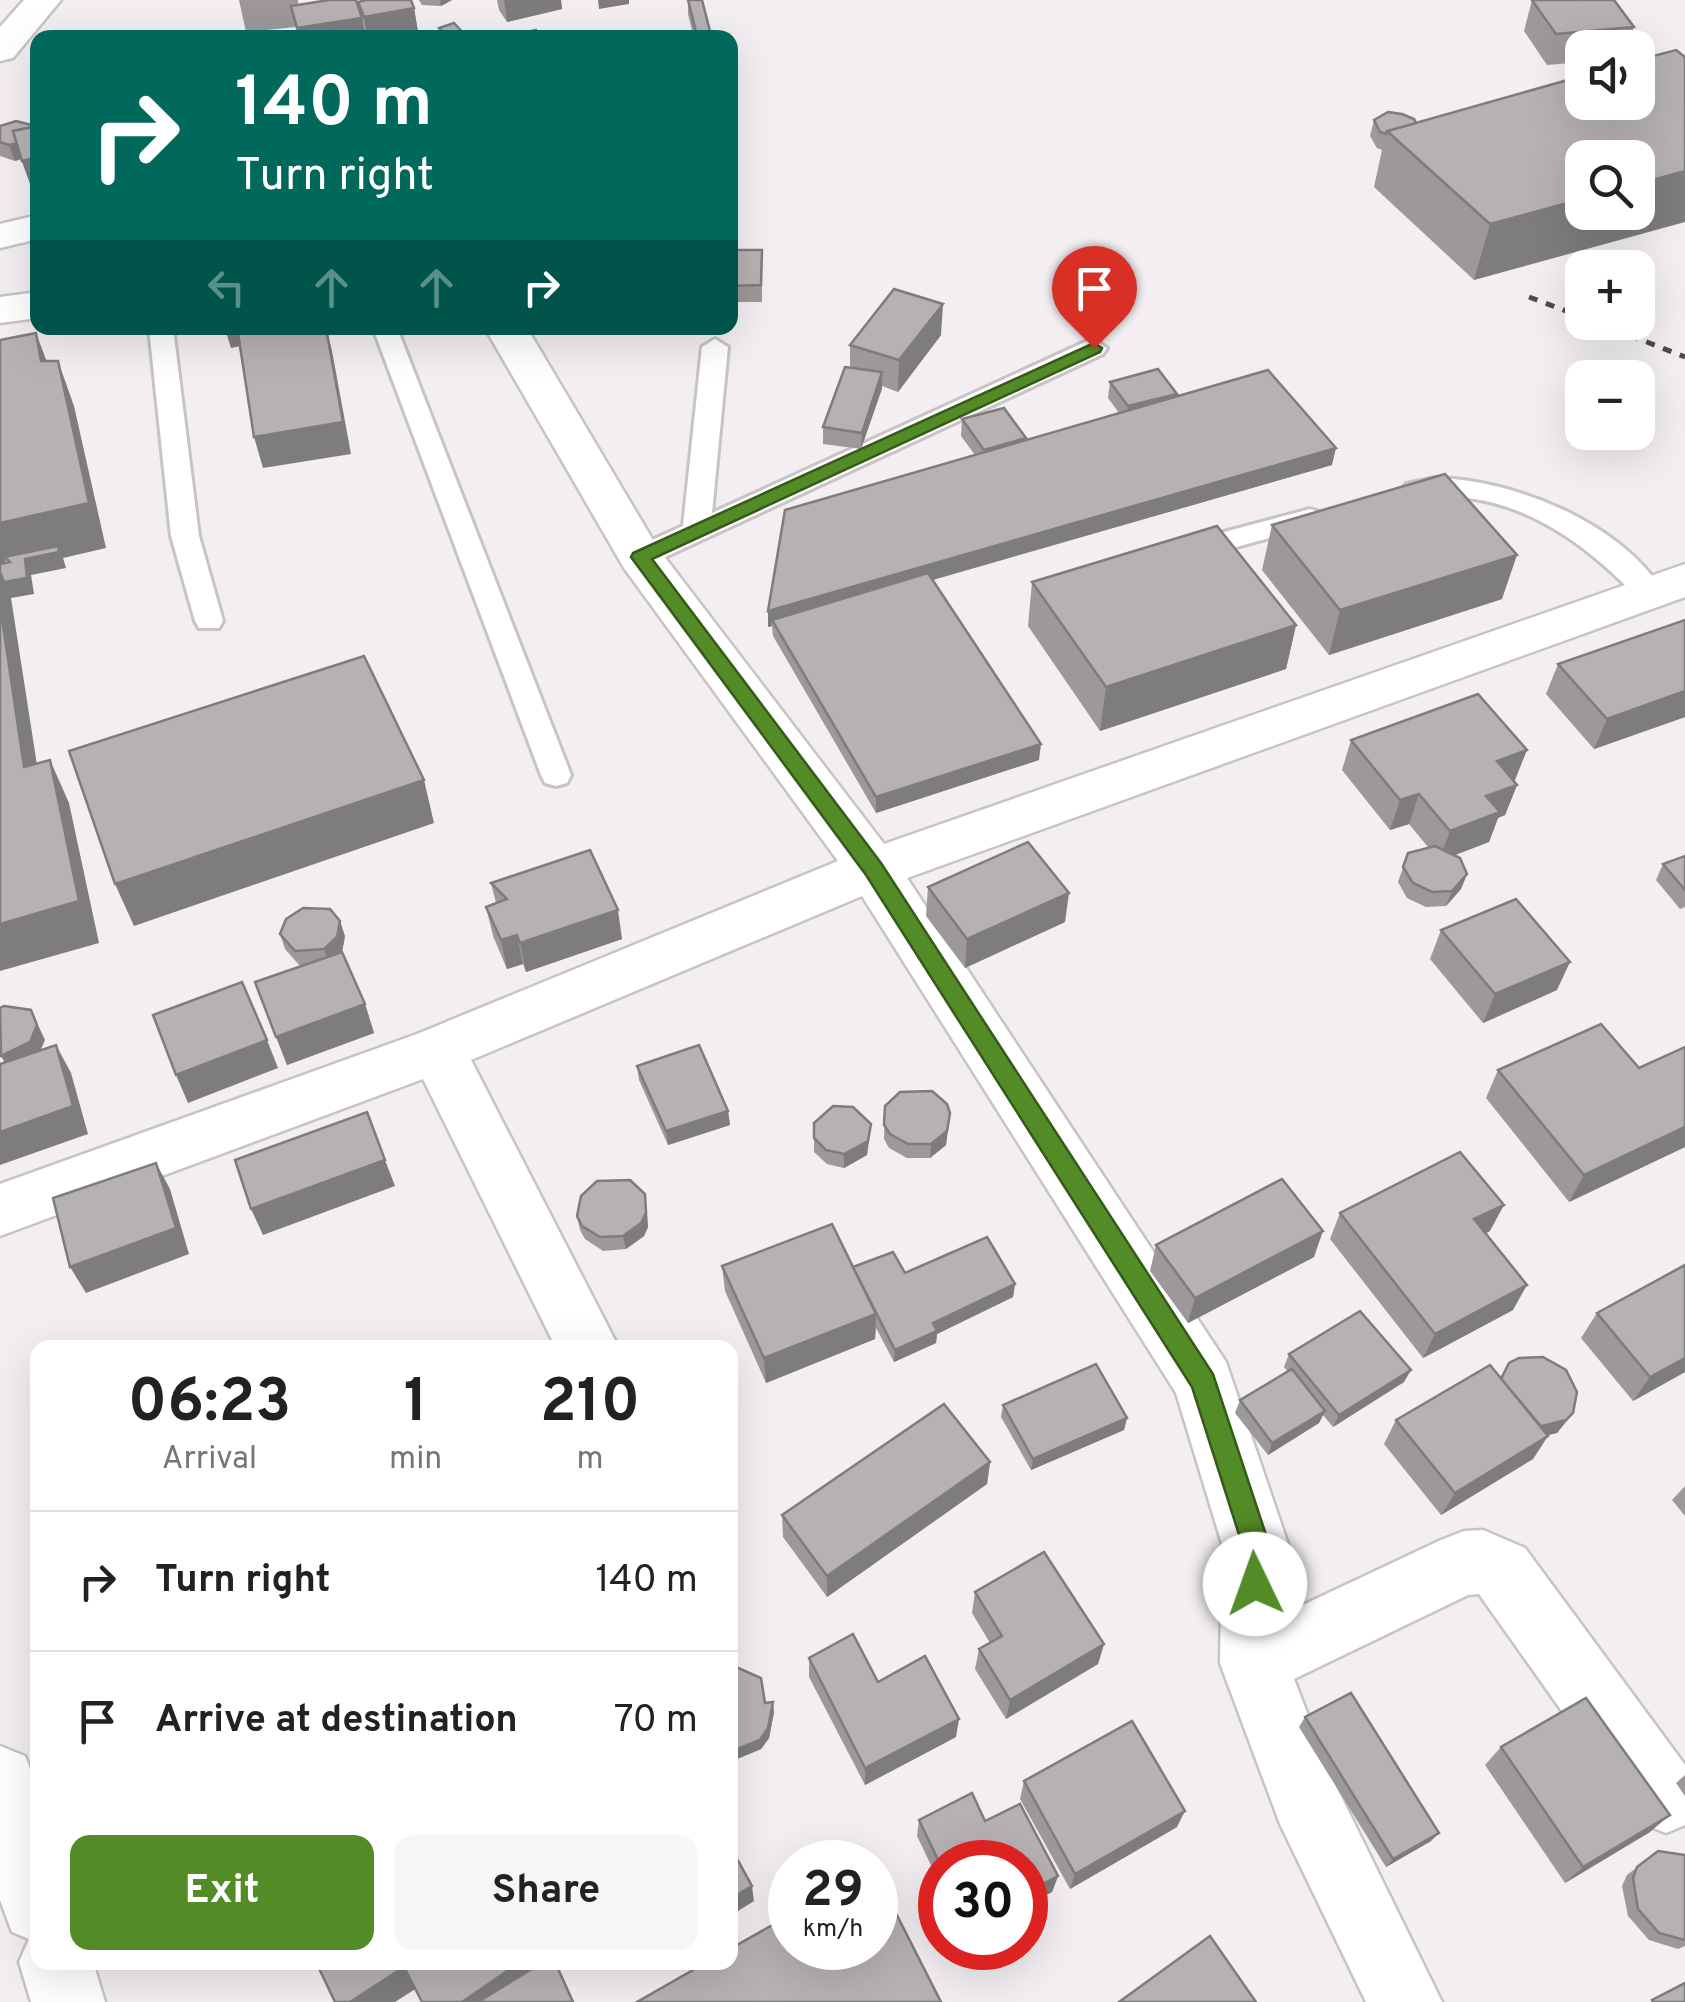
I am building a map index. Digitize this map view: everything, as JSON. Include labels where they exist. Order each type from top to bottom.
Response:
[{"type":"street","points":[[0,50],[43,0]]},
{"type":"street","points":[[0,236],[30,229]]},
{"type":"street","points":[[0,310],[30,305]]},
{"type":"street","points":[[510,335],[640,557],[873,869],[1204,1382],[1255,1544],[1254,1663],[1306,1799],[1406,2002]]},
{"type":"street","points":[[0,1210],[437,1050],[873,869],[1667,586]]},
{"type":"street","points":[[437,1050],[584,1340]]},
{"type":"street","points":[[1254,1663],[1464,1563],[1484,1562],[1502,1571],[1666,1798]]},
{"type":"street","points":[[0,1781],[30,1880]]},
{"type":"street","points":[[58,1970],[68,2002]]},
{"type":"lane","points":[[162,335],[185,536],[209,621]]},
{"type":"lane","points":[[388,335],[556,775]]},
{"type":"lane","points":[[695,532],[702,497],[715,348]]},
{"type":"lane","points":[[640,557],[1094,348]]},
{"type":"lane","points":[[1379,500],[1436,484],[1495,496],[1552,517],[1667,586]]},
{"type":"lane","points":[[1169,557],[1341,510]]},
{"type":"building","points":[[356,0],[362,18],[297,28],[291,6]]},
{"type":"building","points":[[411,0],[414,8],[364,17],[358,2]]},
{"type":"building","points":[[688,0],[702,0],[710,30],[696,30]]},
{"type":"building","points":[[1532,0],[1614,0],[1634,27],[1565,30],[1556,34]]},
{"type":"building","points":[[454,23],[461,30],[441,30]]},
{"type":"building","points":[[1676,50],[1685,57],[1685,171],[1655,179],[1655,140],[1565,140],[1565,204],[1490,224],[1387,131],[1565,81],[1565,120],[1655,120],[1655,56]]},
{"type":"building","points":[[1388,112],[1402,114],[1416,123],[1386,134],[1380,132],[1374,120]]},
{"type":"building","points":[[16,121],[30,128],[13,131],[17,143],[9,145],[0,142],[0,126]]},
{"type":"building","points":[[30,128],[30,159],[22,161],[13,131]]},
{"type":"building","points":[[738,250],[762,250],[761,285],[738,286]]},
{"type":"building","points":[[894,289],[943,304],[899,360],[850,345]]},
{"type":"building","points":[[36,335],[41,361],[58,361],[89,503],[0,523],[0,340]]},
{"type":"building","points":[[238,335],[327,335],[343,422],[254,437]]},
{"type":"building","points":[[845,367],[882,372],[862,433],[823,427]]},
{"type":"building","points":[[1158,369],[1177,394],[1128,406],[1110,382]]},
{"type":"building","points":[[1268,370],[1336,448],[768,611],[785,510]]},
{"type":"building","points":[[1004,408],[1026,438],[984,450],[962,419]]},
{"type":"building","points":[[1445,474],[1517,555],[1340,610],[1272,525]]},
{"type":"building","points":[[1217,526],[1296,625],[1106,687],[1032,582]]},
{"type":"building","points":[[58,546],[59,552],[25,559],[27,578],[4,582],[0,564],[10,562],[4,557]]},
{"type":"building","points":[[928,573],[1041,744],[876,797],[772,620]]},
{"type":"building","points":[[0,605],[24,767],[50,760],[79,901],[0,924]]},
{"type":"building","points":[[1685,620],[1685,691],[1607,719],[1558,664]]},
{"type":"building","points":[[364,656],[424,780],[115,884],[69,751]]},
{"type":"building","points":[[1478,694],[1527,750],[1497,761],[1517,785],[1486,796],[1500,812],[1450,831],[1419,794],[1400,800],[1351,740]]},
{"type":"building","points":[[1028,842],[1069,893],[967,939],[928,887]]},
{"type":"building","points":[[1435,846],[1460,858],[1467,874],[1452,891],[1432,892],[1413,883],[1403,867],[1408,853]]},
{"type":"building","points":[[590,850],[618,910],[520,943],[517,935],[501,940],[486,907],[507,899],[491,883]]},
{"type":"building","points":[[1685,856],[1685,890],[1663,864]]},
{"type":"building","points":[[1516,899],[1570,962],[1495,994],[1441,930]]},
{"type":"building","points":[[303,908],[330,909],[340,921],[337,937],[324,949],[295,951],[280,934],[286,919]]},
{"type":"building","points":[[342,952],[365,1004],[276,1037],[255,982]]},
{"type":"building","points":[[242,982],[267,1040],[176,1075],[153,1015]]},
{"type":"building","points":[[0,1008],[31,1010],[37,1025],[30,1042],[1,1056]]},
{"type":"building","points":[[1601,1024],[1639,1068],[1685,1047],[1685,1127],[1584,1175],[1498,1070]]},
{"type":"building","points":[[56,1045],[73,1106],[0,1132],[0,1064]]},
{"type":"building","points":[[699,1045],[728,1111],[666,1131],[637,1066]]},
{"type":"building","points":[[932,1091],[947,1104],[947,1131],[931,1144],[908,1144],[890,1134],[884,1125],[885,1106],[900,1092]]},
{"type":"building","points":[[833,1106],[853,1107],[871,1124],[868,1141],[844,1154],[826,1150],[814,1138],[814,1123]]},
{"type":"building","points":[[367,1112],[385,1160],[251,1209],[235,1160]]},
{"type":"building","points":[[1460,1152],[1504,1205],[1474,1219],[1527,1285],[1435,1334],[1340,1213]]},
{"type":"building","points":[[156,1163],[176,1228],[70,1267],[53,1198]]},
{"type":"building","points":[[1282,1179],[1323,1231],[1195,1298],[1156,1245]]},
{"type":"building","points":[[630,1180],[645,1194],[646,1213],[641,1223],[623,1236],[600,1237],[582,1226],[577,1216],[581,1196],[597,1181]]},
{"type":"building","points":[[832,1224],[876,1314],[764,1358],[722,1266]]},
{"type":"building","points":[[987,1237],[1015,1284],[933,1323],[937,1331],[895,1350],[853,1267],[893,1252],[905,1273]]},
{"type":"building","points":[[1685,1265],[1685,1358],[1650,1377],[1597,1313]]},
{"type":"building","points":[[1360,1311],[1411,1370],[1339,1415],[1289,1354]]},
{"type":"building","points":[[1543,1357],[1566,1370],[1577,1392],[1573,1413],[1566,1420],[1542,1426],[1501,1379],[1509,1363],[1519,1358]]},
{"type":"building","points":[[1096,1364],[1127,1418],[1033,1459],[1003,1405]]},
{"type":"building","points":[[1490,1365],[1548,1436],[1455,1493],[1396,1420]]},
{"type":"building","points":[[1292,1369],[1325,1411],[1272,1443],[1240,1400]]},
{"type":"building","points":[[944,1404],[990,1462],[827,1576],[782,1515]]},
{"type":"building","points":[[1044,1552],[1104,1644],[1010,1700],[979,1649],[1002,1636],[975,1592]]},
{"type":"building","points":[[853,1634],[878,1682],[925,1656],[959,1719],[865,1768],[809,1658]]},
{"type":"building","points":[[738,1668],[761,1678],[765,1703],[773,1702],[768,1728],[760,1740],[738,1749]]},
{"type":"building","points":[[1351,1693],[1439,1833],[1393,1859],[1305,1717]]},
{"type":"building","points":[[1586,1698],[1670,1815],[1583,1867],[1501,1747]]},
{"type":"building","points":[[1132,1721],[1185,1811],[1075,1874],[1024,1781]]},
{"type":"building","points":[[972,1793],[985,1821],[1020,1804],[1039,1840],[929,1840],[919,1820]]},
{"type":"building","points":[[1658,1851],[1685,1855],[1685,1940],[1659,1933],[1638,1909],[1633,1878],[1637,1867]]},
{"type":"building","points":[[1048,1857],[1058,1876],[1048,1881]]},
{"type":"building","points":[[738,1861],[752,1886],[738,1894]]},
{"type":"building","points":[[898,1917],[918,1957],[918,1970],[925,1970],[941,2002],[637,2002],[693,1970],[738,1970],[738,1944],[768,1927],[768,1970],[898,1970]]},
{"type":"building","points":[[1210,1936],[1256,2002],[1119,2002]]},
{"type":"building","points":[[320,1970],[399,1970],[350,2002],[335,2002]]},
{"type":"building","points":[[406,1970],[508,1970],[462,2002],[422,2002]]},
{"type":"building","points":[[530,1970],[559,1970],[573,2002],[478,2002]]},
{"type":"building","points":[[1685,1983],[1685,2002],[1653,2002],[1652,2000]]},
{"type":"railway","points":[[1529,297],[1565,311]]},
{"type":"railway","points":[[1642,340],[1685,357]]},
{"type":"route","points":[[1094,348],[640,557],[873,869],[1204,1382],[1255,1544],[1255,1584]]}]
